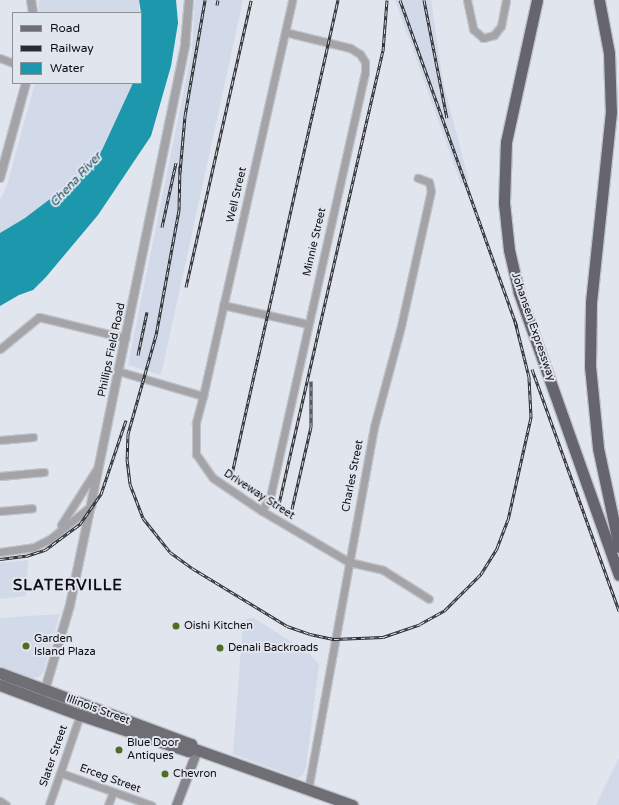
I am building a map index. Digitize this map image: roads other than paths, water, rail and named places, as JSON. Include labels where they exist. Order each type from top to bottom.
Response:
[{"type":"highway","name":"Johansen Expressway","points":[[537,0],[506,142],[504,203],[509,250],[519,293],[619,575]]},
{"type":"highway","points":[[599,0],[609,52],[611,112],[591,303],[590,366],[599,454],[619,547]]},
{"type":"main road","name":"Illinois Street","points":[[0,673],[80,715],[188,751],[194,749]]},
{"type":"main road","name":"Illinois Street","points":[[0,685],[43,696],[191,744],[194,749],[352,805]]},
{"type":"main road","points":[[176,805],[194,749]]},
{"type":"street","points":[[31,0],[33,12]]},
{"type":"street","name":"Phillips Field Road","points":[[43,696],[70,605],[91,506],[185,45],[189,0]]},
{"type":"street","name":"Well Street","points":[[203,396],[292,0]]},
{"type":"street","points":[[467,0],[472,29],[483,38],[494,35],[501,26],[506,0]]},
{"type":"street","name":"Minnie Street","points":[[262,511],[271,493],[308,324],[363,87],[365,62],[360,54],[350,48],[285,32]]},
{"type":"street","points":[[0,58],[12,63]]},
{"type":"street","points":[[0,178],[26,84]]},
{"type":"street","name":"Charles Street","points":[[308,790],[348,562],[374,427],[401,326],[431,191],[429,182],[418,178]]},
{"type":"street","points":[[223,305],[308,324]]},
{"type":"street","points":[[0,349],[40,317],[125,338]]},
{"type":"street","points":[[118,371],[203,396]]},
{"type":"street","name":"Driveway Street","points":[[203,396],[196,423],[196,454],[213,478],[262,511],[348,562],[383,570],[429,599]]},
{"type":"street","points":[[0,440],[33,437]]},
{"type":"street","points":[[50,539],[74,507],[99,464]]},
{"type":"street","points":[[0,476],[44,472]]},
{"type":"street","points":[[0,552],[29,548],[50,539],[91,506]]},
{"type":"street","points":[[0,511],[32,508]]},
{"type":"street","name":"Slater Street","points":[[48,805],[61,773],[80,715]]},
{"type":"street","name":"Erceg Street","points":[[61,773],[152,805]]},
{"type":"street","points":[[108,805],[113,792]]},
{"type":"street","points":[[0,801],[6,805]]},
{"type":"water","points":[[139,0],[176,0],[178,23],[171,66],[151,136],[98,215],[46,277],[33,290],[19,295],[0,306],[0,233],[25,218],[50,199],[60,197],[81,177],[102,150],[133,84],[142,84],[141,12]]},
{"type":"railway","points":[[180,172],[185,116],[205,0]]},
{"type":"railway","points":[[217,5],[218,0]]},
{"type":"railway","points":[[186,287],[251,0]]},
{"type":"railway","points":[[232,474],[338,0]]},
{"type":"railway","points":[[279,504],[383,51],[387,0]]},
{"type":"railway","points":[[400,0],[517,326]]},
{"type":"railway","points":[[424,0],[447,118]]},
{"type":"railway","points":[[162,227],[176,163]]},
{"type":"railway","points":[[180,166],[179,210],[156,335],[128,434],[127,459],[130,484],[143,518],[170,552],[192,568],[287,626],[310,634],[334,639],[383,637],[420,624],[445,610],[481,574],[497,548],[508,520],[531,417],[529,377],[515,321]]},
{"type":"railway","points":[[138,355],[147,312]]},
{"type":"railway","points":[[532,369],[619,611]]},
{"type":"railway","points":[[292,509],[311,427],[311,381]]},
{"type":"railway","points":[[0,559],[26,556],[45,550],[80,524],[101,494],[126,420]]},
{"type":"place","name":"Oishi Kitchen","points":[[176,626]]},
{"type":"place","name":"Garden Island Plaza","points":[[26,646]]},
{"type":"place","name":"Denali Backroads","points":[[220,648]]},
{"type":"place","name":"Blue Door Antiques","points":[[119,750]]},
{"type":"place","name":"Chevron","points":[[165,774]]},
{"type":"district","name":"SLATERVILLE","points":[[68,586]]},
{"type":"water label","name":"Chena River","points":[[76,180]]}]
